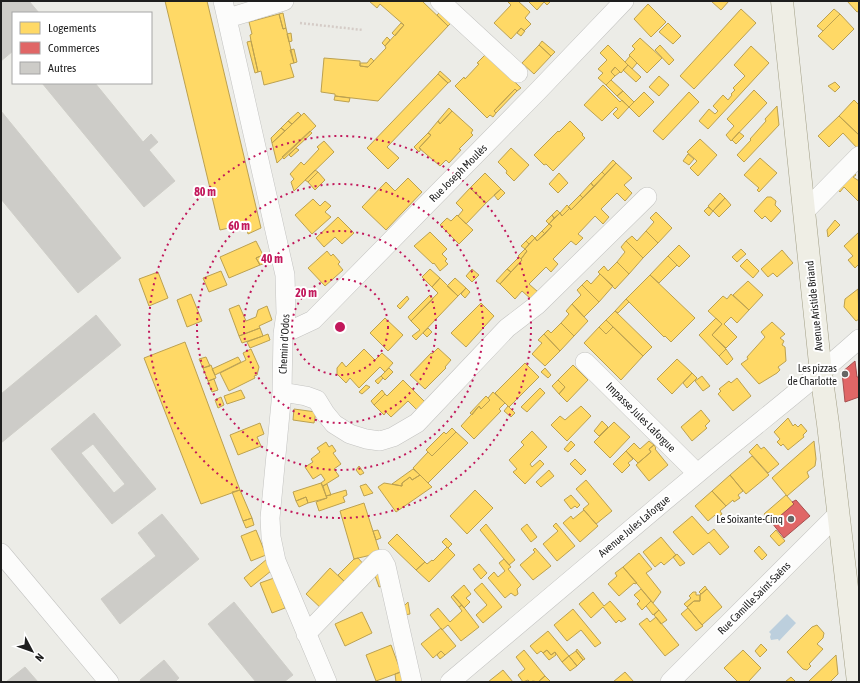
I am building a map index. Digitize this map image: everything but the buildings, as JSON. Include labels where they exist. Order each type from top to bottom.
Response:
[{"type":"main road","name":"Avenue Aristide Briand","points":[[782,1],[821,373],[839,513],[858,682]]},
{"type":"street","points":[[225,10],[284,1]]},
{"type":"street","points":[[440,1],[518,73]]},
{"type":"street","name":"Rue Joseph Moulès","points":[[283,334],[313,320],[538,91],[624,1]]},
{"type":"street","name":"Chemin d'Odos","points":[[225,10],[285,274],[286,314],[283,334],[282,392],[270,518],[271,537],[276,561],[326,682]]},
{"type":"street","points":[[804,212],[859,156]]},
{"type":"street","points":[[282,392],[306,396],[317,400],[334,424],[350,434],[366,439],[380,441],[393,437],[417,422],[506,328],[537,305],[647,197]]},
{"type":"street","name":"Avenue Jules Laforgue","points":[[450,682],[697,473],[821,373],[859,339]]},
{"type":"street","name":"Impasse Jules Laforgue","points":[[585,362],[697,473]]},
{"type":"street","name":"Rue Camille Saint-Saëns","points":[[670,682],[839,513]]},
{"type":"street","points":[[1,553],[110,682]]},
{"type":"street","points":[[306,634],[378,560],[382,559],[386,566],[412,682]]},
{"type":"path","points":[[300,23],[363,30]]},
{"type":"water","points":[[787,614],[796,623],[779,641],[778,639],[771,640],[771,634],[769,632]]},
{"type":"place","name":"Les pizzas de Charlotte","points":[[845,374]]},
{"type":"place","name":"Le Soixante-Cinq","points":[[791,519]]}]
